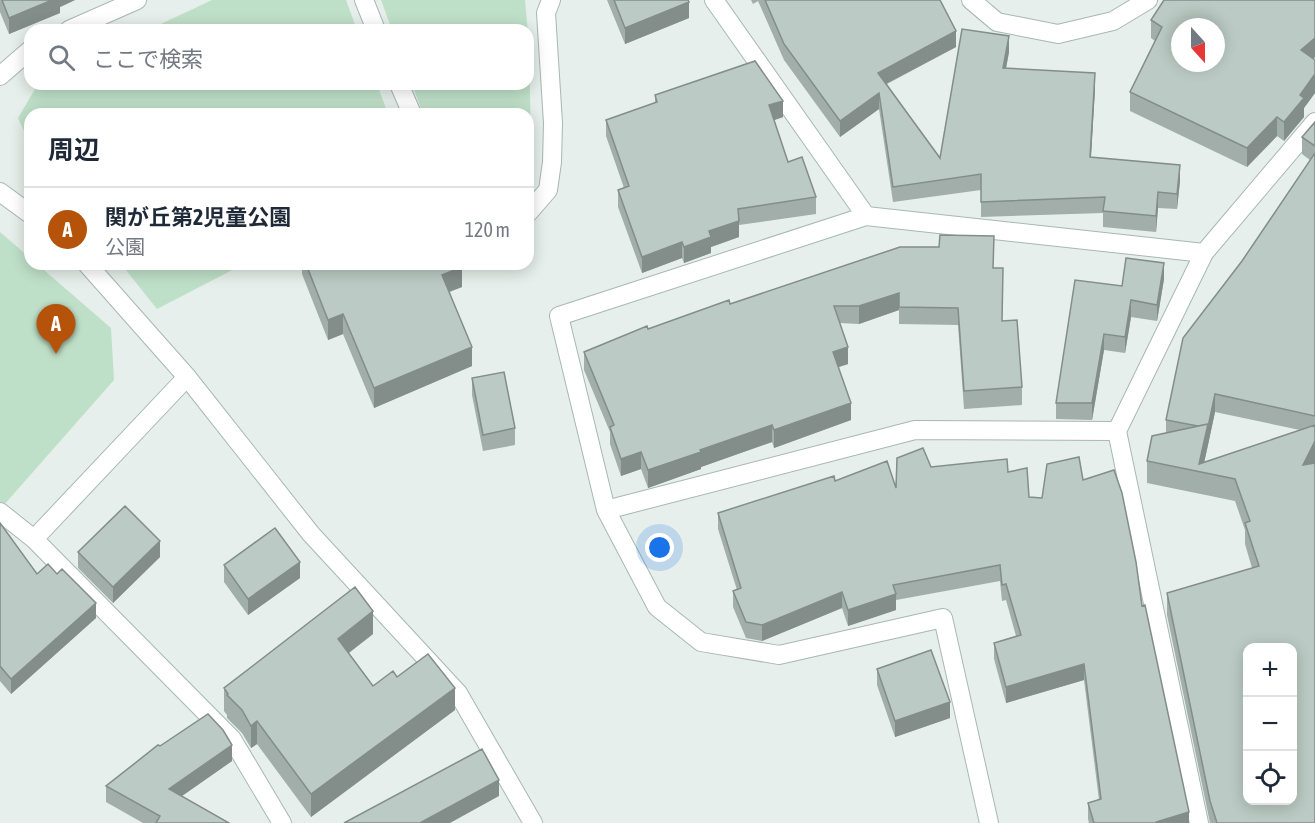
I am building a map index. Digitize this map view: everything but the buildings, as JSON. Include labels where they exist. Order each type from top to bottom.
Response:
[{"type":"street","points":[[83,24],[137,0]]},
{"type":"street","points":[[364,0],[374,24]]},
{"type":"street","points":[[534,206],[548,190],[552,162],[553,123],[546,13],[551,0]]},
{"type":"street","points":[[714,0],[866,216]]},
{"type":"street","points":[[971,0],[997,22],[1058,34],[1113,21],[1148,0]]},
{"type":"street","points":[[0,76],[24,55]]},
{"type":"street","points":[[402,90],[409,108]]},
{"type":"street","points":[[1199,823],[1117,431],[1204,253],[1315,122]]},
{"type":"street","points":[[0,192],[24,210]]},
{"type":"street","points":[[989,823],[944,618],[779,655],[700,642],[657,607],[606,510],[559,316],[866,216],[1204,253]]},
{"type":"street","points":[[92,270],[187,377],[311,534],[458,693],[533,823]]},
{"type":"street","points":[[34,539],[187,377]]},
{"type":"street","points":[[606,510],[915,430],[1117,431]]},
{"type":"street","points":[[0,512],[34,539],[232,739],[282,823]]},
{"type":"green space","points":[[212,0],[346,0],[355,24],[161,24]]},
{"type":"green space","points":[[381,0],[525,0],[527,24],[390,24]]},
{"type":"green space","points":[[34,90],[379,90],[386,108],[24,108],[24,131],[18,118]]},
{"type":"green space","points":[[414,90],[530,90],[530,108],[421,108]]},
{"type":"green space","points":[[0,232],[24,253],[24,270],[44,270],[111,328],[114,380],[3,506],[0,504]]},
{"type":"green space","points":[[126,270],[232,270],[157,309]]},
{"type":"place","name":"関が丘第2児童公園","points":[[56,354]]}]
